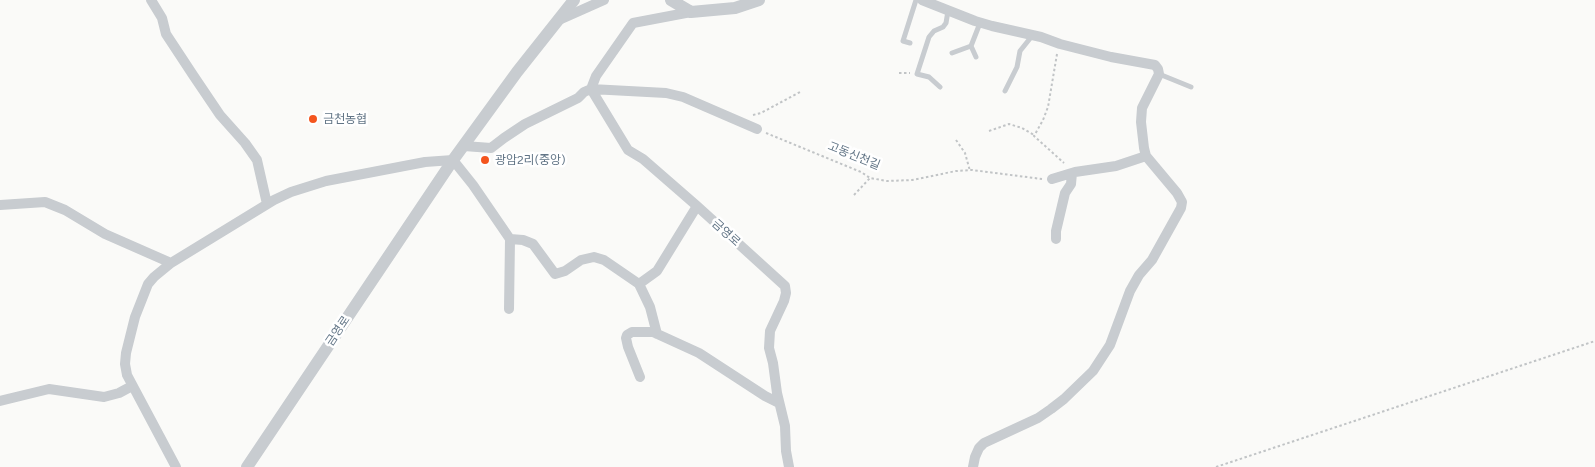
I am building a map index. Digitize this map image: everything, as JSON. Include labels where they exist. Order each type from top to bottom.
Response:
[{"type":"street","points":[[151,0],[162,18],[166,34],[220,115],[245,142],[257,160],[267,204]]},
{"type":"street","name":"금영로","points":[[247,467],[453,160],[516,72],[574,0]]},
{"type":"street","points":[[559,20],[604,0]]},
{"type":"street","points":[[671,0],[691,12]]},
{"type":"street","points":[[464,146],[491,148],[525,124],[578,98],[591,89],[596,76],[633,23],[691,12],[735,8],[759,0]]},
{"type":"street","points":[[922,0],[980,23],[1111,57],[1154,65],[1160,74],[1142,108],[1141,122],[1146,156],[1178,193],[1182,202],[1181,208],[1152,260],[1139,275],[1130,291],[1110,345],[1093,371],[1064,399],[1038,418],[984,443],[979,448],[973,467]]},
{"type":"street","points":[[591,89],[666,93],[682,97],[756,129]]},
{"type":"street","name":"금영로","points":[[591,89],[628,150],[643,159],[785,286],[784,301],[770,331],[769,348],[779,403]]},
{"type":"street","points":[[1052,178],[1116,166],[1146,156]]},
{"type":"street","points":[[176,467],[127,375],[125,364],[134,317],[148,284],[171,263],[267,204],[291,192],[326,181],[425,162],[453,160],[473,185],[510,239],[509,309]]},
{"type":"street","points":[[1056,239],[1056,231],[1066,193],[1071,184],[1072,173]]},
{"type":"street","points":[[0,205],[45,202],[66,210],[105,234],[171,263]]},
{"type":"street","points":[[639,284],[658,271],[697,206]]},
{"type":"street","points":[[510,239],[523,240],[532,244],[555,274],[566,271],[581,260],[599,258],[639,284],[650,307],[657,334]]},
{"type":"street","points":[[640,377],[626,341],[627,335],[632,332],[657,334],[700,353],[764,396],[779,403],[785,426],[786,451],[790,467]]},
{"type":"street","points":[[0,401],[49,389],[104,397],[119,393],[132,386]]},
{"type":"lane","points":[[910,43],[904,41],[916,0]]},
{"type":"lane","points":[[940,87],[929,77],[917,74],[929,37],[946,23],[948,11]]},
{"type":"lane","points":[[976,57],[971,46],[980,23]]},
{"type":"lane","points":[[1005,91],[1017,67],[1020,51],[1032,35]]},
{"type":"lane","points":[[952,53],[971,46]]},
{"type":"lane","points":[[1160,74],[1191,87]]},
{"type":"path","points":[[1034,135],[1048,107],[1060,44]]},
{"type":"path","points":[[769,109],[800,92]]},
{"type":"path","points":[[989,131],[1009,124],[1022,128],[1034,135],[1068,166],[1072,173]]},
{"type":"path","name":"고동신천길","points":[[756,129],[861,172],[870,178],[898,182],[956,171],[988,171],[1042,179],[1052,178]]},
{"type":"path","points":[[956,140],[965,153],[970,171]]},
{"type":"path","points":[[854,195],[870,178]]},
{"type":"path","points":[[1216,467],[1595,342]]},
{"type":"place","name":"금천농협","points":[[313,119]]},
{"type":"place","name":"광암2리(중앙)","points":[[485,160]]}]
